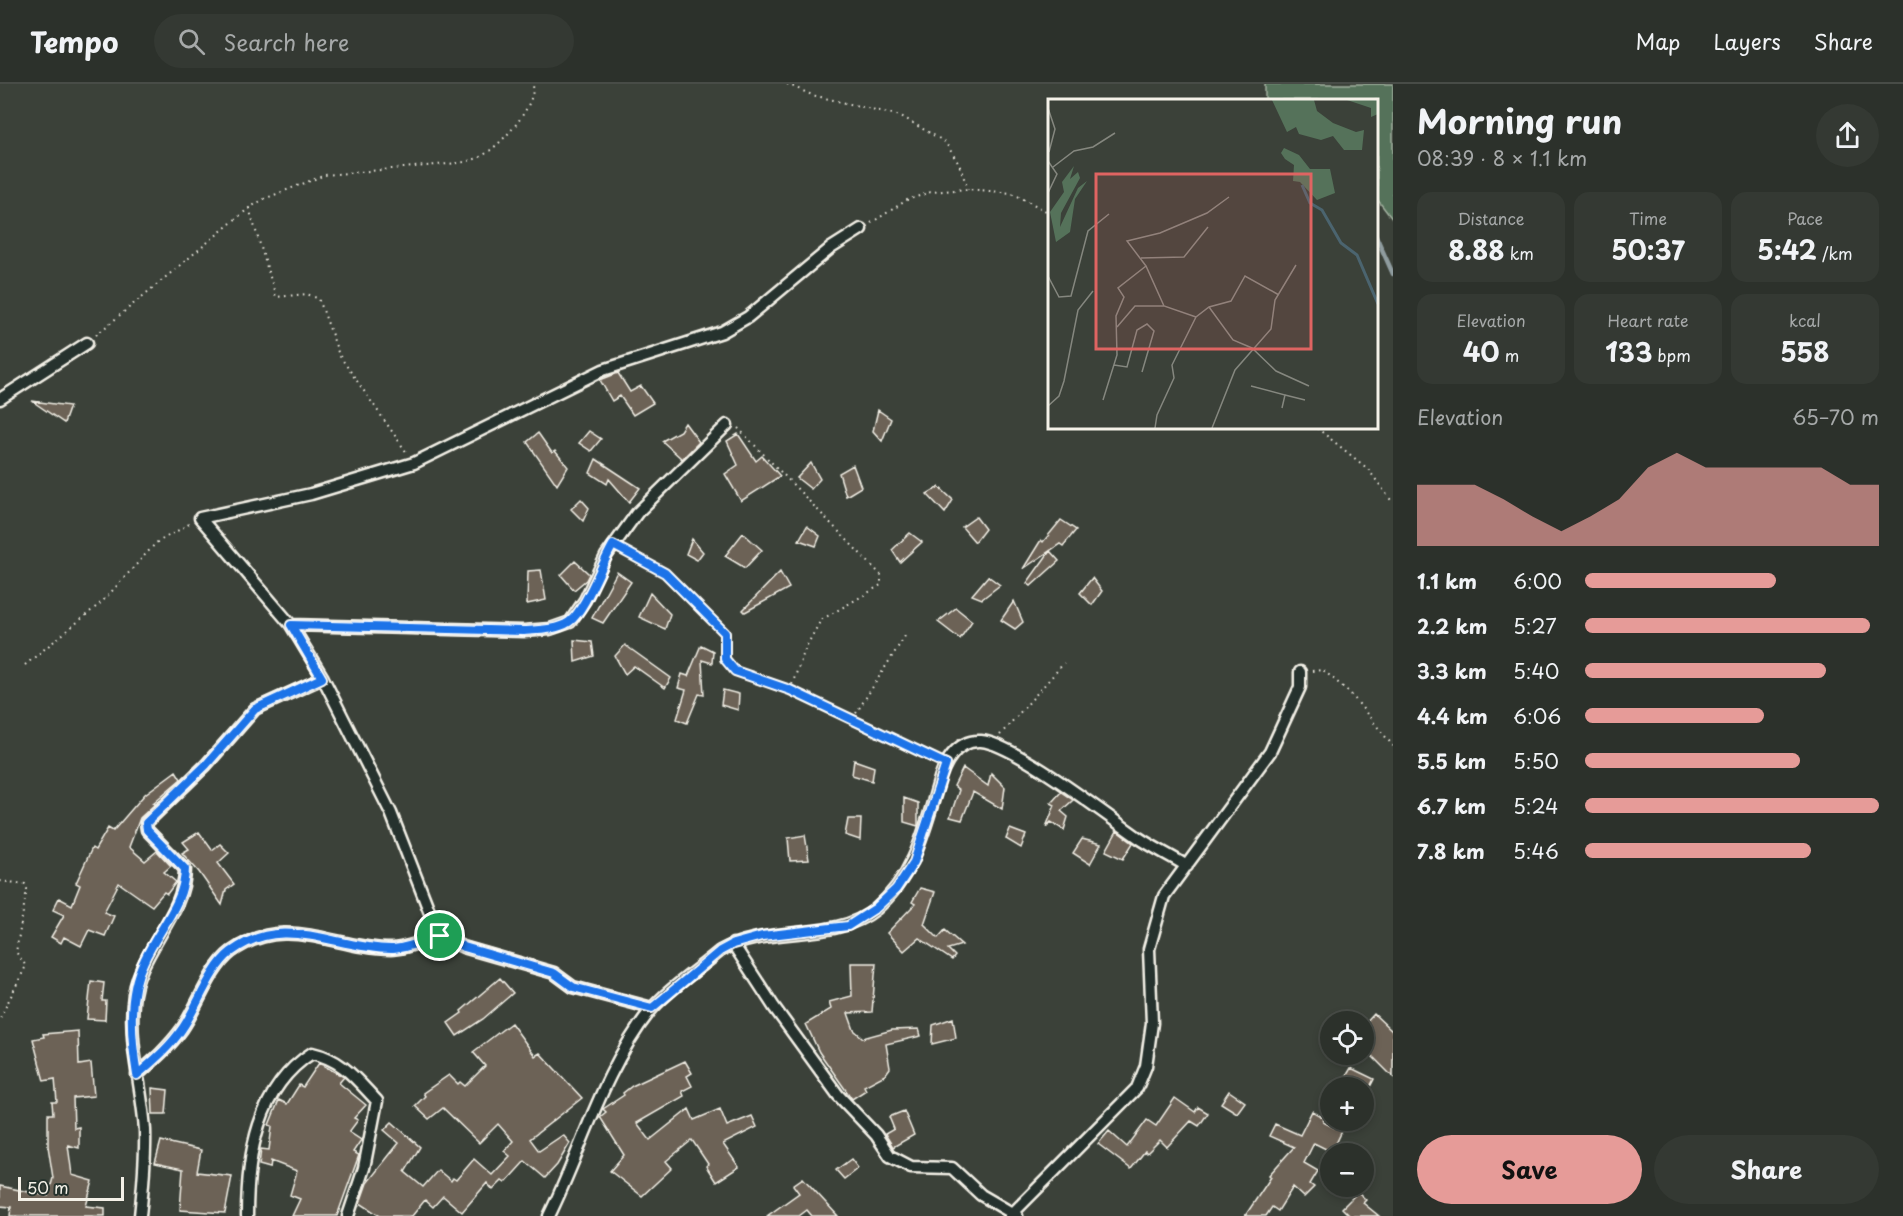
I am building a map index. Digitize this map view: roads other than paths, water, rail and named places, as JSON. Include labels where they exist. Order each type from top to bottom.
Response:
[{"type":"street","points":[[440,936],[391,813],[322,678],[291,625],[200,518],[311,494],[414,463],[603,370],[722,332],[748,317],[831,248],[861,229]]},
{"type":"street","points":[[0,399],[87,343]]},
{"type":"street","points":[[291,625],[524,631],[550,629],[570,622],[585,600],[613,545],[637,513],[727,425]]},
{"type":"street","points":[[733,944],[774,1007],[838,1095],[876,1135],[890,1156],[911,1167],[952,1168],[981,1195],[1014,1215],[1137,1088],[1146,1066],[1152,1023],[1149,949],[1164,896],[1270,752],[1300,687],[1300,672]]},
{"type":"street","points":[[141,1216],[145,1169],[144,1128],[133,1048],[133,1001],[143,962],[182,894],[185,877],[185,869],[147,830],[146,823],[206,765],[255,709],[322,678]]},
{"type":"street","points":[[549,1216],[567,1179],[610,1072],[652,1008],[720,951],[733,944],[762,936],[848,926],[876,908],[896,889],[914,862],[946,764],[954,752],[966,743],[980,741],[992,743],[1052,777],[1142,840],[1187,866]]},
{"type":"street","points":[[137,1075],[164,1051],[182,1029],[230,953],[275,933],[307,933],[354,945],[393,950],[440,936],[464,947],[554,973],[573,987],[652,1008]]},
{"type":"street","points":[[247,1216],[250,1151],[270,1096],[299,1061],[312,1053],[330,1057],[352,1074],[377,1101],[364,1168],[348,1216]]},
{"type":"waterway","points":[[1378,240],[1393,274]]}]
